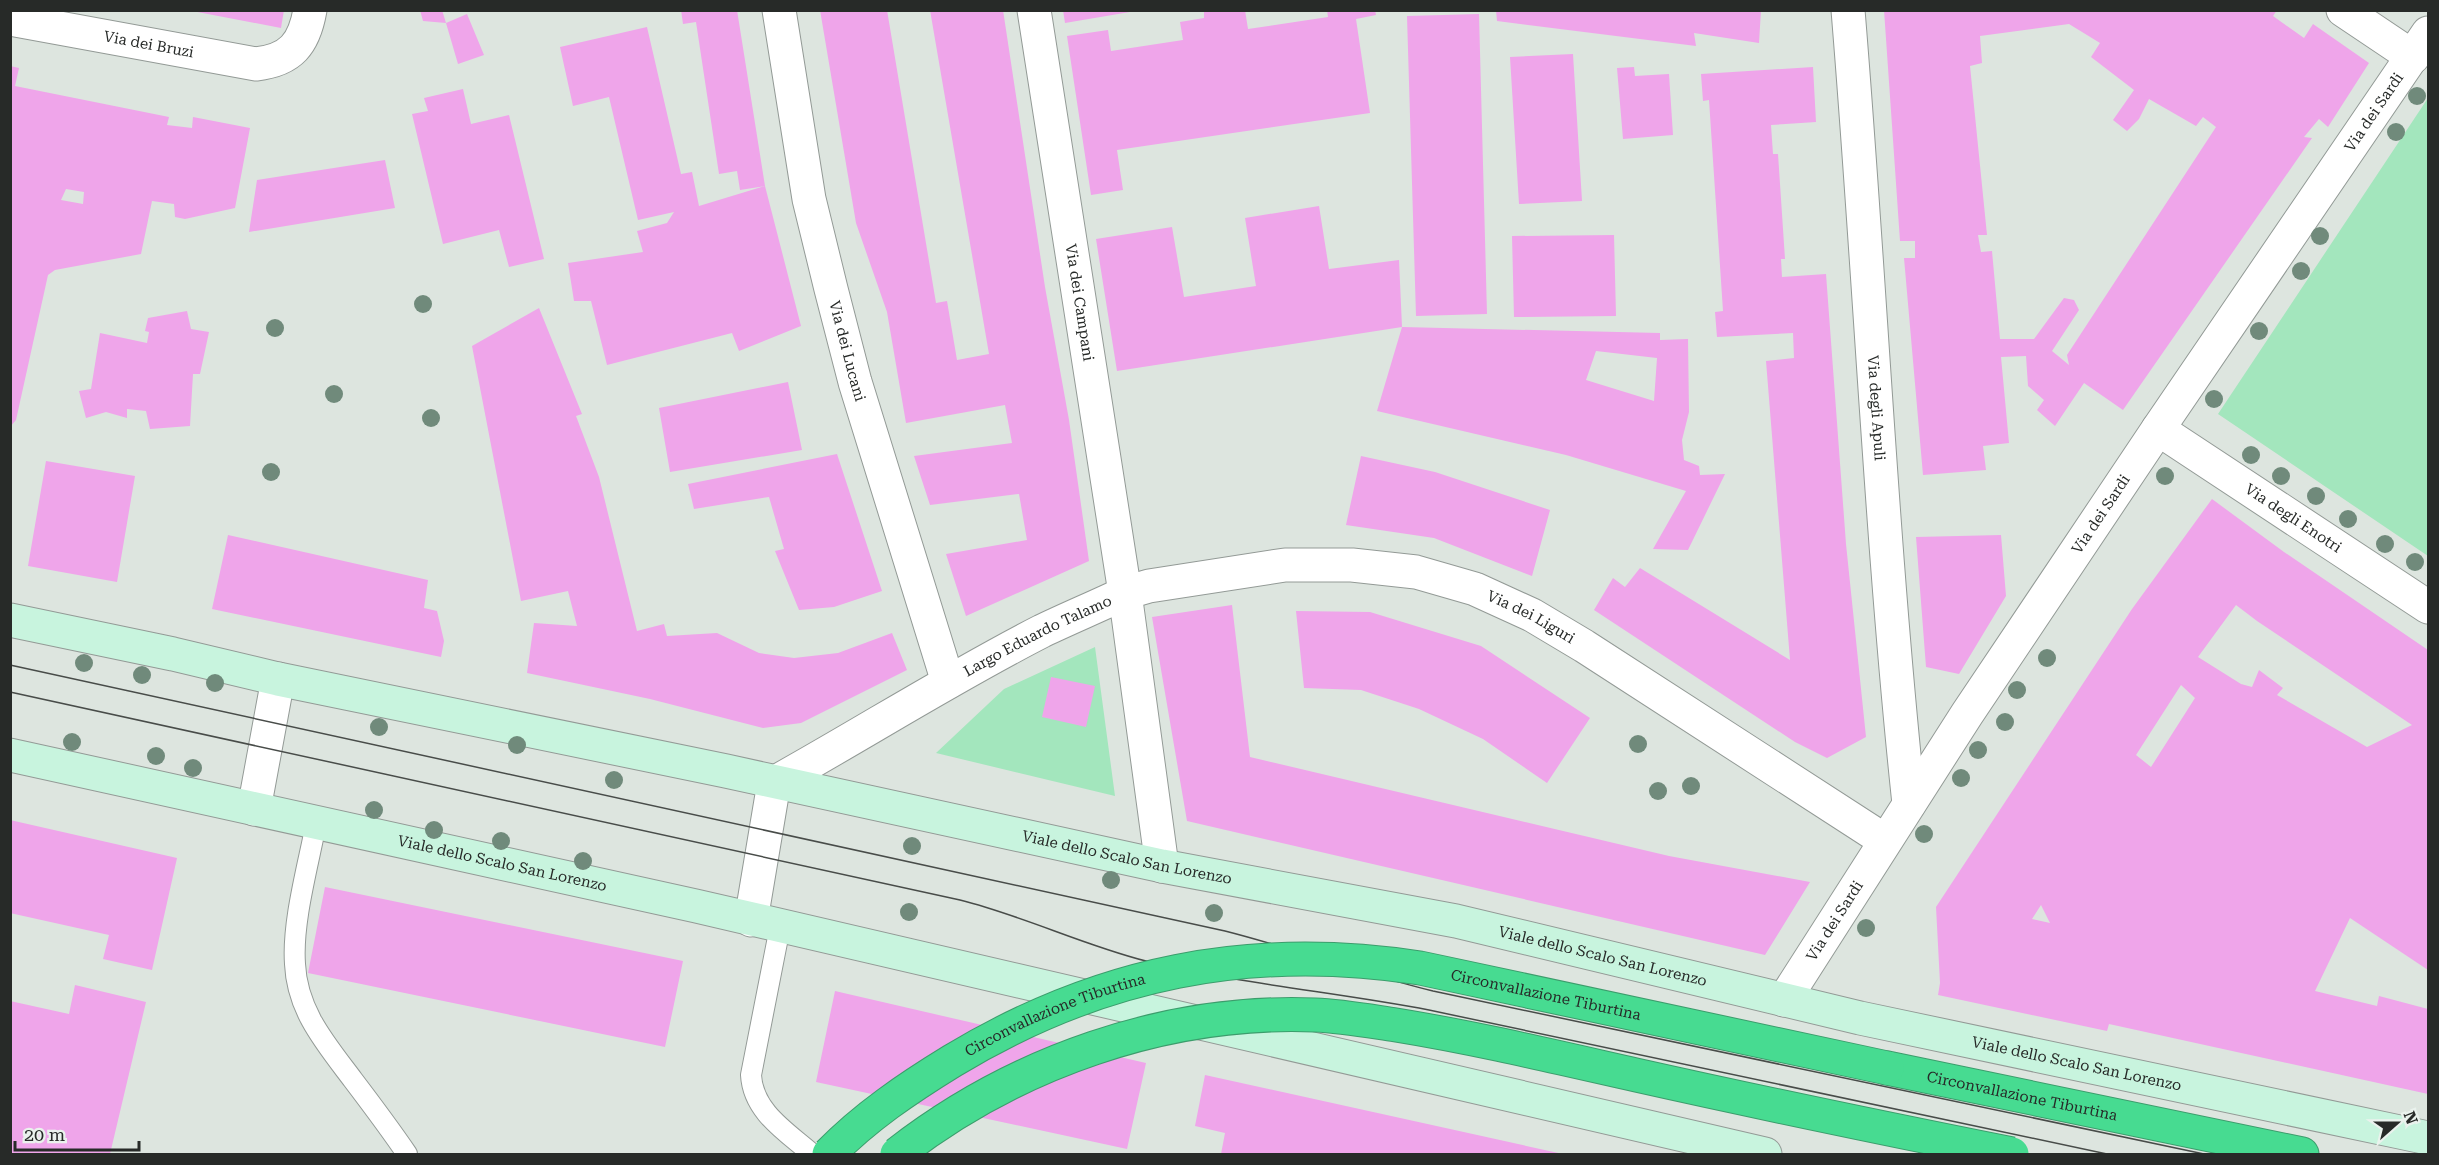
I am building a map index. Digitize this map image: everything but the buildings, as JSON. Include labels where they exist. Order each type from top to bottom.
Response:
[{"type":"highway","name":"Circonvallazione Tiburtina","points":[[829,1155],[869,1117],[936,1070],[992,1037],[1054,1008],[1155,975],[1266,959],[1314,957],[1373,961],[1456,975],[2302,1155]]},
{"type":"highway","points":[[897,1155],[934,1127],[981,1097],[1018,1078],[1092,1048],[1150,1032],[1197,1023],[1227,1019],[1315,1015],[1445,1033],[2013,1155]]},
{"type":"main road","name":"Viale dello Scalo San Lorenzo","points":[[10,620],[278,679],[726,771],[1162,867],[1456,921],[1860,1018],[2428,1138]]},
{"type":"main road","name":"Viale dello Scalo San Lorenzo","points":[[10,755],[766,924],[1765,1155]]},
{"type":"street","name":"Via dei Bruzi","points":[[10,20],[249,63],[275,61],[286,55],[303,39],[310,10]]},
{"type":"street","name":"Via dei Lucani","points":[[779,10],[809,199],[831,289],[855,382],[948,682]]},
{"type":"street","name":"Via dei Campani","points":[[1034,10],[1125,593]]},
{"type":"street","name":"Via degli Apuli","points":[[1848,10],[1865,217],[1896,685],[1909,804]]},
{"type":"street","points":[[2343,10],[2421,45]]},
{"type":"street","name":"Via dei Sardi","points":[[1784,1000],[1884,840],[2158,429],[2421,45]]},
{"type":"street","name":"Via degli Enotri","points":[[2158,429],[2428,607]]},
{"type":"street","name":"Via dei Liguri","points":[[1125,593],[1149,586],[1285,566],[1352,565],[1416,572],[1475,589],[1532,615],[1584,646],[1884,840]]},
{"type":"street","name":"Largo Eduardo Talamo","points":[[774,783],[865,733],[948,682],[1042,631],[1125,593],[1162,867]]},
{"type":"street","points":[[254,808],[278,679]]},
{"type":"street","points":[[766,924],[774,783]]},
{"type":"lane","points":[[316,824],[295,939],[295,964],[299,991],[309,1018],[322,1039],[407,1155]]},
{"type":"lane","points":[[766,924],[751,1075],[752,1087],[755,1099],[767,1115],[813,1155]]},
{"type":"green space","points":[[2428,98],[2428,556],[2218,414]]},
{"type":"green space","points":[[1095,647],[1115,796],[936,753],[1004,689]]},
{"type":"tram line","points":[[10,665],[1225,931],[1433,991],[2204,1154]]},
{"type":"tram line","points":[[10,692],[960,900],[1099,947],[1181,969],[1429,1010],[2107,1154]]}]
